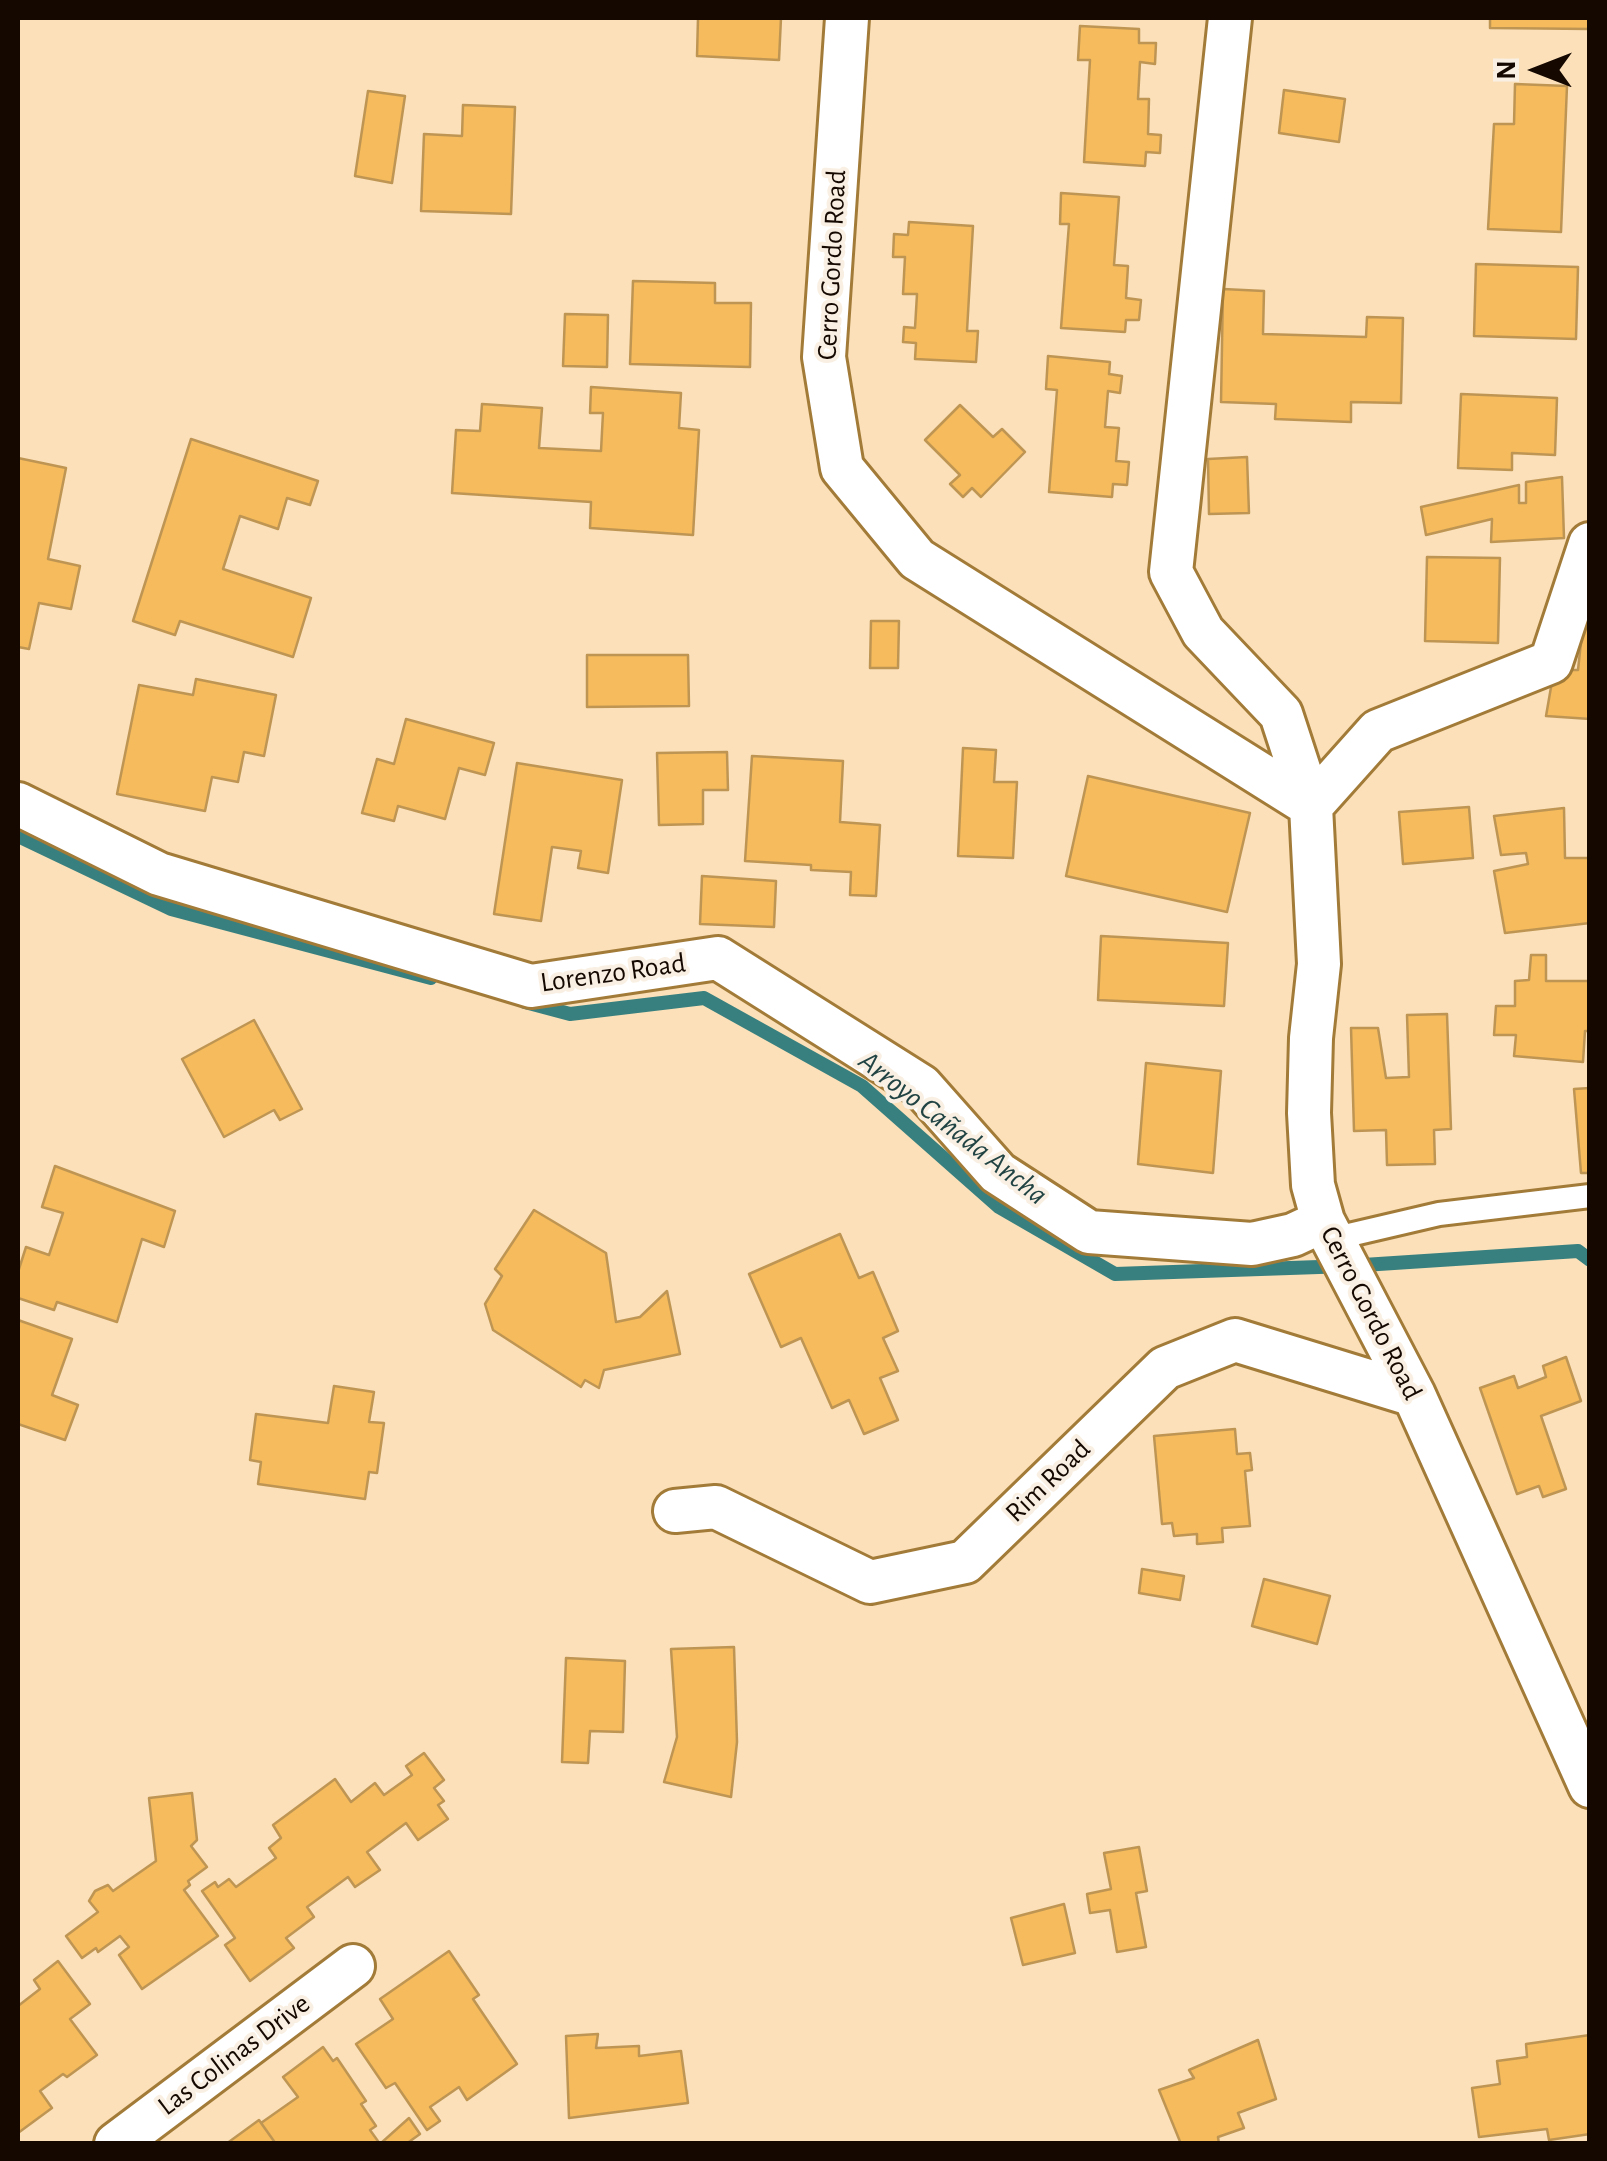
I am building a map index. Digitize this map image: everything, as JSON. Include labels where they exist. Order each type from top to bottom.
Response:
[{"type":"street","name":"Cerro Gordo Road","points":[[848,18],[824,357],[842,468],[917,560],[1311,806]]},
{"type":"street","name":"Cerro Gordo Road","points":[[1230,18],[1172,572],[1204,632],[1281,714],[1311,806],[1320,964],[1311,1038],[1309,1113],[1313,1186],[1328,1230],[1414,1395],[1590,1786]]},
{"type":"street","points":[[1311,806],[1378,731],[1551,662],[1590,544]]},
{"type":"street","name":"Lorenzo Road","points":[[18,804],[160,874],[532,986],[718,958],[922,1086],[998,1173],[1089,1232],[1252,1244],[1328,1230]]},
{"type":"street","name":"Rim Road","points":[[675,1512],[716,1506],[870,1582],[965,1562],[1165,1368],[1236,1340],[1414,1395]]},
{"type":"street","name":"Las Colinas Drive","points":[[116,2144],[353,1966]]},
{"type":"lane","points":[[1328,1230],[1590,1196]]},
{"type":"building","points":[[698,18],[781,18],[779,60],[697,56]]},
{"type":"building","points":[[1490,18],[1590,18],[1590,29],[1490,28]]},
{"type":"building","points":[[1080,26],[1139,29],[1139,43],[1156,43],[1155,64],[1140,62],[1138,99],[1149,99],[1148,134],[1161,135],[1160,153],[1146,152],[1145,166],[1084,162],[1090,60],[1078,60]]},
{"type":"building","points":[[1515,84],[1567,86],[1561,232],[1488,229],[1494,124],[1514,124]]},
{"type":"building","points":[[1284,90],[1345,99],[1339,142],[1279,133]]},
{"type":"building","points":[[368,91],[405,96],[392,183],[355,176]]},
{"type":"building","points":[[463,105],[515,107],[511,214],[421,211],[424,134],[462,136]]},
{"type":"building","points":[[1061,193],[1119,197],[1114,265],[1128,266],[1126,298],[1141,300],[1139,320],[1126,320],[1125,332],[1061,328],[1069,224],[1060,224]]},
{"type":"building","points":[[909,222],[973,226],[967,331],[978,331],[976,362],[915,359],[916,343],[903,342],[904,327],[915,328],[917,294],[903,294],[905,257],[893,257],[894,234],[908,235]]},
{"type":"building","points":[[1476,264],[1578,267],[1576,339],[1474,336]]},
{"type":"building","points":[[633,281],[715,283],[715,303],[751,303],[750,367],[630,364]]},
{"type":"building","points":[[1223,289],[1264,291],[1263,334],[1366,337],[1367,317],[1403,318],[1401,403],[1351,402],[1351,422],[1275,419],[1276,404],[1221,402]]},
{"type":"building","points":[[565,314],[608,315],[607,367],[563,366]]},
{"type":"building","points":[[1048,356],[1110,362],[1109,374],[1122,376],[1120,393],[1108,391],[1105,427],[1119,428],[1116,461],[1129,462],[1127,485],[1113,484],[1112,497],[1049,492],[1057,390],[1046,389]]},
{"type":"building","points":[[591,387],[681,393],[679,428],[699,430],[693,535],[590,528],[591,502],[452,493],[456,430],[480,431],[482,404],[542,408],[539,448],[601,451],[603,413],[590,413]]},
{"type":"building","points":[[1461,394],[1557,398],[1555,455],[1512,453],[1512,470],[1458,468]]},
{"type":"building","points":[[960,405],[993,437],[1002,429],[1025,452],[981,497],[972,488],[963,497],[950,484],[960,475],[925,440]]},
{"type":"building","points":[[191,439],[318,481],[310,505],[287,498],[278,529],[240,516],[223,569],[311,598],[293,657],[180,621],[175,635],[133,621]]},
{"type":"building","points":[[1247,457],[1249,513],[1209,514],[1208,459]]},
{"type":"building","points":[[18,458],[66,468],[48,559],[80,566],[71,609],[39,603],[29,649],[18,647]]},
{"type":"building","points":[[1562,477],[1564,538],[1491,542],[1492,519],[1426,535],[1421,507],[1519,485],[1519,503],[1526,503],[1526,482]]},
{"type":"building","points":[[1427,557],[1500,558],[1498,643],[1425,641]]},
{"type":"building","points":[[1584,614],[1590,614],[1590,719],[1546,716],[1554,670],[1578,670]]},
{"type":"building","points":[[871,621],[899,621],[898,668],[870,668]]},
{"type":"building","points":[[587,655],[688,655],[689,706],[587,707]]},
{"type":"building","points":[[196,679],[276,695],[264,756],[244,752],[238,782],[212,777],[205,811],[117,794],[139,685],[193,695]]},
{"type":"building","points":[[406,719],[494,743],[485,775],[459,768],[445,819],[398,806],[394,821],[362,813],[377,759],[394,764]]},
{"type":"building","points":[[963,748],[996,750],[994,782],[1017,782],[1013,858],[958,856]]},
{"type":"building","points":[[727,752],[728,790],[703,790],[703,824],[659,825],[657,753]]},
{"type":"building","points":[[752,756],[843,761],[840,822],[880,825],[876,896],[850,895],[851,872],[745,861]]},
{"type":"building","points":[[517,763],[622,780],[608,873],[578,868],[581,851],[552,847],[541,921],[494,914]]},
{"type":"building","points":[[1088,776],[1250,813],[1227,912],[1066,876]]},
{"type":"building","points":[[1469,807],[1473,858],[1403,864],[1399,812]]},
{"type":"building","points":[[1564,808],[1565,858],[1590,858],[1590,923],[1505,933],[1494,871],[1528,864],[1526,853],[1501,855],[1494,816]]},
{"type":"building","points":[[702,876],[776,881],[774,927],[700,924]]},
{"type":"building","points":[[1101,936],[1228,943],[1224,1006],[1098,1000]]},
{"type":"building","points":[[1531,955],[1546,955],[1546,981],[1590,981],[1590,1031],[1585,1031],[1583,1062],[1514,1056],[1516,1035],[1494,1035],[1496,1006],[1515,1006],[1515,981],[1529,980]]},
{"type":"building","points":[[1447,1014],[1451,1129],[1434,1130],[1435,1164],[1387,1165],[1386,1130],[1354,1131],[1351,1028],[1378,1028],[1386,1078],[1409,1077],[1407,1015]]},
{"type":"building","points":[[254,1020],[302,1109],[280,1120],[274,1110],[224,1137],[182,1059]]},
{"type":"building","points":[[1146,1063],[1221,1071],[1213,1173],[1138,1164]]},
{"type":"building","points":[[1590,1088],[1590,1173],[1581,1173],[1574,1089]]},
{"type":"building","points":[[55,1166],[175,1211],[164,1247],[142,1239],[117,1322],[57,1302],[54,1310],[18,1298],[18,1272],[26,1247],[49,1255],[63,1213],[42,1207]]},
{"type":"building","points":[[534,1210],[606,1253],[616,1322],[640,1317],[667,1291],[680,1354],[604,1370],[599,1388],[585,1380],[581,1387],[493,1330],[485,1304],[502,1276],[495,1269]]},
{"type":"building","points":[[840,1234],[859,1278],[873,1272],[898,1331],[883,1338],[898,1371],[880,1378],[898,1420],[864,1434],[849,1400],[832,1408],[801,1338],[781,1347],[749,1274]]},
{"type":"building","points":[[18,1320],[72,1339],[52,1395],[78,1405],[65,1440],[18,1424]]},
{"type":"building","points":[[1566,1357],[1581,1401],[1541,1416],[1566,1489],[1543,1497],[1539,1486],[1517,1494],[1480,1388],[1514,1376],[1518,1388],[1546,1377],[1543,1366]]},
{"type":"building","points":[[334,1386],[374,1392],[369,1422],[384,1423],[377,1473],[369,1472],[365,1499],[258,1484],[261,1462],[250,1460],[256,1414],[328,1423]]},
{"type":"building","points":[[1235,1429],[1237,1454],[1250,1453],[1252,1470],[1245,1471],[1250,1526],[1222,1528],[1223,1542],[1197,1544],[1197,1534],[1174,1536],[1172,1523],[1162,1524],[1154,1436]]},
{"type":"building","points":[[1142,1569],[1184,1576],[1180,1600],[1139,1593]]},
{"type":"building","points":[[1264,1579],[1330,1596],[1317,1644],[1252,1626]]},
{"type":"building","points":[[734,1647],[737,1742],[731,1797],[664,1782],[677,1737],[671,1649]]},
{"type":"building","points":[[566,1658],[625,1661],[623,1732],[590,1731],[588,1763],[562,1762]]},
{"type":"building","points":[[424,1753],[444,1780],[434,1788],[444,1801],[438,1805],[448,1819],[418,1840],[406,1823],[367,1852],[380,1870],[355,1887],[348,1877],[307,1907],[314,1917],[286,1938],[294,1948],[250,1981],[225,1945],[235,1938],[202,1891],[229,1879],[236,1887],[276,1858],[269,1848],[281,1838],[273,1825],[335,1779],[351,1802],[375,1783],[384,1795],[412,1775],[406,1766]]},
{"type":"building","points":[[192,1793],[197,1840],[191,1846],[207,1867],[188,1881],[190,1885],[184,1890],[218,1936],[142,1989],[119,1955],[129,1947],[120,1936],[82,1958],[66,1936],[98,1912],[89,1901],[95,1891],[108,1885],[113,1891],[156,1861],[149,1798]]},
{"type":"building","points":[[1139,1847],[1147,1891],[1136,1893],[1146,1947],[1117,1952],[1110,1910],[1090,1913],[1087,1894],[1111,1889],[1104,1853]]},
{"type":"building","points":[[1064,1904],[1075,1953],[1023,1965],[1011,1918]]},
{"type":"building","points":[[449,1951],[479,1995],[473,1999],[517,2064],[467,2100],[459,2087],[430,2107],[440,2121],[427,2130],[395,2083],[386,2088],[356,2044],[393,2019],[380,1999]]},
{"type":"building","points":[[58,1961],[90,2004],[70,2019],[97,2055],[40,2091],[52,2108],[18,2133],[18,2006],[40,1989],[34,1980]]},
{"type":"building","points":[[598,2034],[596,2048],[639,2046],[639,2056],[681,2051],[688,2103],[569,2118],[566,2036]]},
{"type":"building","points":[[1590,2035],[1590,2134],[1549,2140],[1547,2129],[1479,2137],[1472,2088],[1500,2084],[1497,2061],[1527,2057],[1526,2044]]},
{"type":"building","points":[[1258,2040],[1276,2099],[1238,2113],[1244,2128],[1218,2137],[1219,2144],[1181,2144],[1159,2090],[1194,2078],[1189,2070]]},
{"type":"building","points":[[323,2047],[333,2061],[337,2058],[366,2101],[361,2104],[376,2126],[370,2130],[380,2144],[276,2144],[261,2123],[298,2097],[283,2077]]},
{"type":"building","points":[[409,2118],[420,2134],[406,2144],[380,2144]]},
{"type":"building","points":[[259,2120],[276,2144],[226,2144]]},
{"type":"waterway","name":"Arroyo Cañada Ancha","points":[[18,836],[171,909],[431,978]]},
{"type":"waterway","name":"Arroyo Cañada Ancha","points":[[525,1002],[570,1014],[704,998],[862,1086],[999,1207],[1115,1274],[1348,1266],[1578,1251],[1590,1260]]}]
